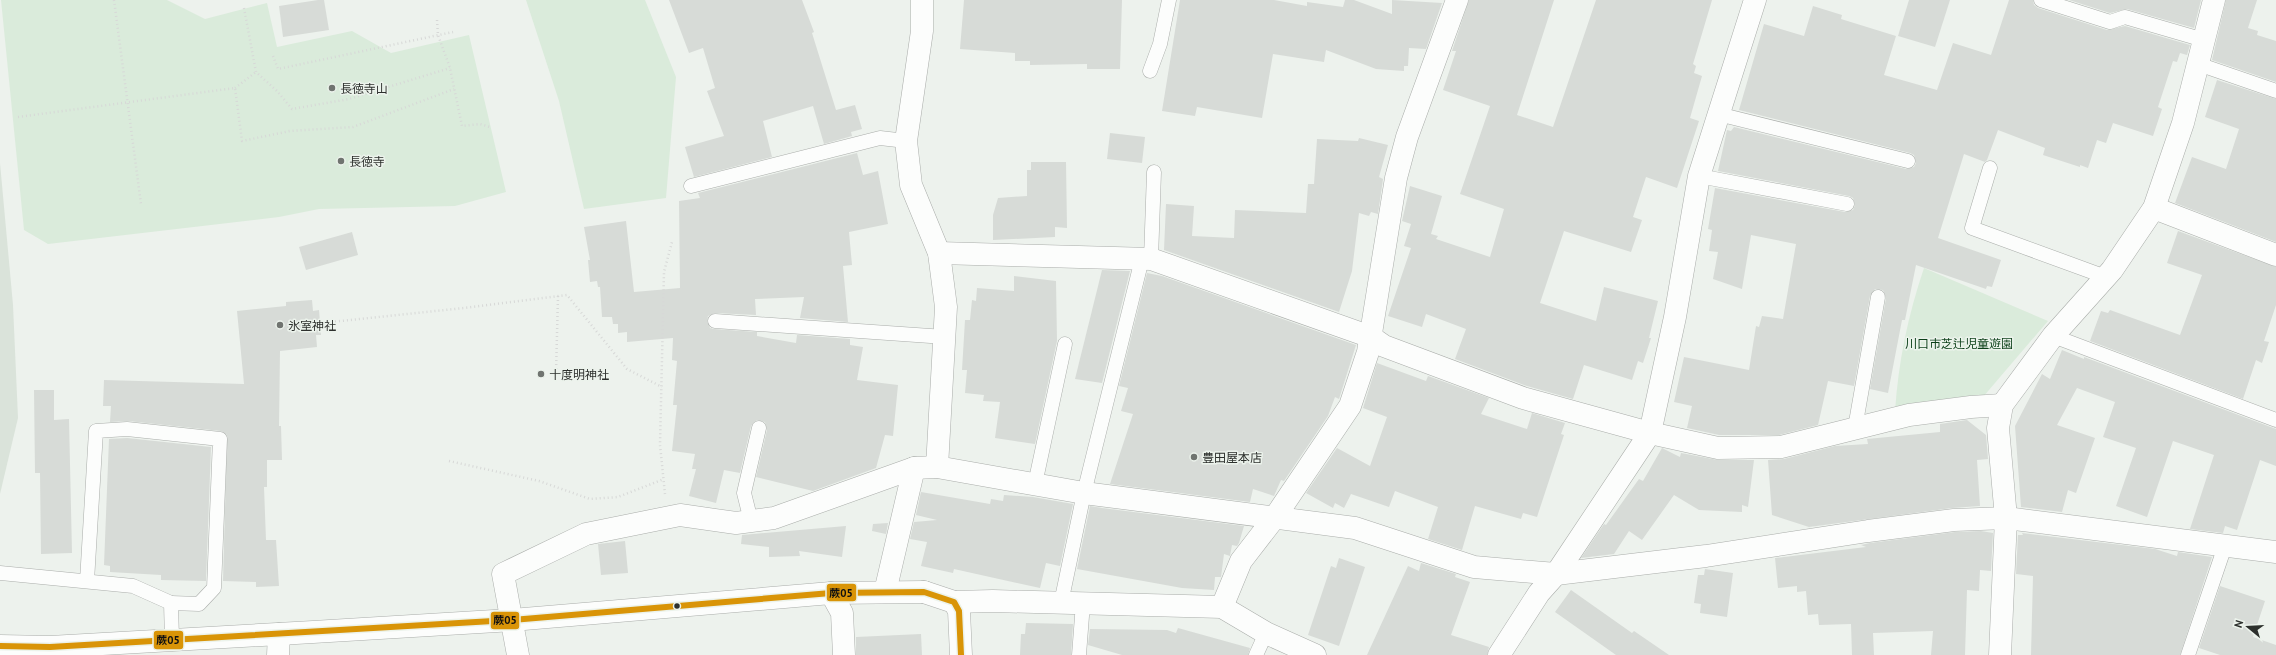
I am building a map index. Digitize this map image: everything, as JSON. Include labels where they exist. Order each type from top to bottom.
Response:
[{"type":"street","points":[[922,0],[922,31],[906,141],[911,185],[939,253],[946,307],[937,467]]},
{"type":"street","points":[[1222,607],[1241,561],[1275,516],[1350,406],[1368,352],[1396,178],[1407,137],[1457,0]]},
{"type":"street","points":[[1498,655],[1539,592],[1556,574],[1650,433],[1675,316],[1699,176],[1755,0]]},
{"type":"street","points":[[2000,655],[2006,518],[1998,428],[2002,405],[2053,336],[2106,277],[2154,208],[2183,123],[2214,0]]},
{"type":"street","points":[[2154,208],[2276,255]]},
{"type":"street","points":[[939,253],[1147,259],[1371,337],[1384,346],[1523,398],[1650,433],[1718,448],[1781,447],[1910,415],[1971,407],[2002,405]]},
{"type":"street","points":[[518,655],[503,574],[586,534],[680,515],[736,523],[774,518],[914,468],[937,467],[1084,493],[1275,516],[1355,528],[1474,567],[1556,574],[1706,556],[1876,530],[1954,520],[2006,518],[2276,552]]},
{"type":"street","points":[[884,592],[914,468]]},
{"type":"street","points":[[0,646],[50,647],[172,640],[278,645],[512,620],[831,593],[924,592],[954,602],[994,600],[1222,607],[1266,633],[1315,655]]},
{"type":"street","points":[[831,593],[842,613],[844,655]]},
{"type":"street","points":[[954,602],[959,612],[961,655]]},
{"type":"lane","points":[[1150,71],[1160,44],[1169,0]]},
{"type":"lane","points":[[2041,0],[2110,22],[2125,17],[2204,40]]},
{"type":"lane","points":[[2198,64],[2276,91]]},
{"type":"lane","points":[[1718,114],[1908,161]]},
{"type":"lane","points":[[692,186],[880,138],[906,141]]},
{"type":"lane","points":[[1990,168],[1972,228],[2106,277]]},
{"type":"lane","points":[[1061,603],[1084,493],[1147,259],[1154,172]]},
{"type":"lane","points":[[1699,176],[1847,204]]},
{"type":"lane","points":[[1855,428],[1878,297]]},
{"type":"lane","points":[[715,321],[945,337]]},
{"type":"lane","points":[[2053,336],[2276,420]]},
{"type":"lane","points":[[1035,484],[1065,344]]},
{"type":"lane","points":[[751,521],[744,494],[759,428]]},
{"type":"lane","points":[[0,573],[134,586],[171,603],[198,604],[214,588],[220,439],[127,429],[96,430],[87,581]]},
{"type":"lane","points":[[2188,655],[2226,546]]},
{"type":"lane","points":[[171,603],[172,640]]},
{"type":"lane","points":[[1079,655],[1082,603]]},
{"type":"lane","points":[[1256,655],[1266,633]]},
{"type":"path","points":[[114,0],[142,204]]},
{"type":"path","points":[[244,8],[256,72],[278,91],[292,109],[348,99],[450,68]]},
{"type":"path","points":[[437,20],[438,35],[450,68],[462,126],[480,124],[490,127]]},
{"type":"path","points":[[274,56],[278,69],[453,32]]},
{"type":"path","points":[[18,117],[235,88],[256,72]]},
{"type":"path","points":[[235,88],[242,141],[290,131],[353,127],[454,89]]},
{"type":"path","points":[[667,518],[660,445],[664,272],[672,242]]},
{"type":"path","points":[[331,322],[464,308],[567,295],[627,369],[662,387]]},
{"type":"path","points":[[556,373],[558,296]]},
{"type":"path","points":[[449,462],[538,481],[590,499],[618,497],[664,479]]},
{"type":"shaded area","points":[[0,163],[13,305],[18,418],[0,494]]},
{"type":"green space","points":[[1,0],[167,0],[205,19],[267,3],[277,47],[352,31],[391,53],[469,35],[506,192],[455,206],[319,209],[279,217],[48,244],[24,230]]},
{"type":"green space","points":[[526,0],[645,0],[676,77],[666,198],[584,209],[559,101]]},
{"type":"green space","name":"川口市芝辻児童遊園","points":[[1924,268],[2048,321],[1983,397],[1895,412],[1901,357],[1913,303]]},
{"type":"building","points":[[324,0],[329,30],[283,37],[279,6]]},
{"type":"building","points":[[669,0],[802,0],[814,32],[812,33],[836,110],[855,105],[862,129],[851,132],[852,136],[824,144],[813,106],[763,121],[772,157],[694,177],[685,147],[724,136],[707,91],[715,88],[703,48],[689,53]]},
{"type":"building","points":[[964,0],[1122,0],[1120,69],[1087,69],[1087,64],[1030,65],[1030,61],[1015,61],[1015,53],[960,49]]},
{"type":"building","points":[[1180,0],[1274,0],[1307,6],[1307,2],[1343,7],[1345,0],[1354,0],[1392,14],[1392,0],[1442,3],[1426,49],[1409,48],[1408,66],[1404,66],[1404,71],[1376,69],[1326,50],[1324,62],[1273,54],[1262,118],[1197,107],[1195,116],[1162,111]]},
{"type":"building","points":[[1469,0],[1554,0],[1517,115],[1553,127],[1596,0],[1712,0],[1693,64],[1696,66],[1694,73],[1702,76],[1690,118],[1699,121],[1677,188],[1646,177],[1633,217],[1642,220],[1631,252],[1564,231],[1540,303],[1596,321],[1604,287],[1658,301],[1649,338],[1651,338],[1643,363],[1638,361],[1632,380],[1584,365],[1573,399],[1527,386],[1455,359],[1466,329],[1426,314],[1422,327],[1388,316],[1411,248],[1404,246],[1411,224],[1402,221],[1410,186],[1442,196],[1431,234],[1438,236],[1436,239],[1490,257],[1504,209],[1460,194],[1490,106],[1443,90],[1456,51],[1452,51]]},
{"type":"building","points":[[1909,0],[1950,0],[1935,47],[1898,36]]},
{"type":"building","points":[[2009,0],[2033,0],[2034,5],[2038,8],[2107,30],[2125,26],[2190,45],[2187,55],[2180,53],[2177,62],[2173,61],[2158,107],[2162,109],[2153,136],[2113,123],[2106,143],[2097,140],[2088,168],[2080,165],[2080,167],[2043,155],[2045,148],[1998,130],[1985,162],[1964,154],[1938,238],[2001,260],[1992,287],[1987,286],[1986,289],[1916,265],[1905,320],[1902,320],[1888,393],[1870,389],[1886,298],[1883,290],[1875,289],[1870,296],[1854,386],[1828,381],[1818,425],[1779,435],[1719,435],[1687,428],[1692,406],[1674,402],[1684,357],[1749,370],[1756,326],[1759,327],[1762,316],[1783,319],[1796,244],[1751,235],[1742,289],[1713,279],[1718,252],[1709,251],[1712,230],[1708,229],[1715,188],[1845,212],[1853,210],[1855,205],[1853,198],[1849,196],[1718,171],[1727,130],[1731,131],[1734,127],[1906,169],[1914,167],[1916,163],[1914,155],[1910,153],[1739,110],[1764,24],[1804,36],[1813,6],[1842,15],[1841,19],[1896,36],[1884,75],[1937,90],[1953,43],[1991,55]]},
{"type":"building","points":[[2069,0],[2201,0],[2194,28],[2127,9],[2110,13]]},
{"type":"building","points":[[2226,0],[2257,0],[2248,28],[2258,31],[2257,35],[2276,41],[2276,82],[2212,60]]},
{"type":"building","points":[[2217,80],[2276,99],[2276,242],[2175,203],[2192,157],[2226,169],[2239,129],[2205,117]]},
{"type":"building","points":[[1110,133],[1145,137],[1142,163],[1107,159]]},
{"type":"building","points":[[1359,138],[1388,145],[1379,177],[1383,179],[1378,214],[1371,212],[1369,216],[1359,213],[1352,271],[1339,312],[1164,250],[1166,204],[1194,206],[1192,236],[1234,238],[1235,210],[1306,213],[1308,184],[1314,184],[1317,139],[1358,141]]},
{"type":"building","points":[[857,153],[863,175],[878,171],[888,224],[849,232],[852,265],[843,266],[848,322],[800,318],[804,297],[755,299],[756,315],[715,313],[708,316],[707,321],[710,328],[714,329],[757,332],[757,336],[796,343],[797,335],[850,339],[850,345],[863,347],[857,380],[898,385],[893,436],[885,435],[876,468],[813,491],[756,477],[767,430],[765,422],[757,420],[751,426],[740,473],[724,470],[716,503],[689,496],[696,469],[692,469],[695,454],[672,451],[677,405],[673,405],[677,361],[672,360],[673,338],[627,342],[627,332],[618,333],[618,324],[613,324],[612,317],[602,317],[600,287],[598,287],[597,281],[590,282],[588,260],[590,260],[584,227],[626,221],[634,292],[680,288],[679,201],[700,198],[698,193]]},
{"type":"building","points":[[1031,162],[1066,162],[1067,228],[1055,227],[1055,237],[993,240],[993,215],[998,198],[1027,196],[1027,170],[1031,170]]},
{"type":"building","points":[[2178,231],[2276,267],[2276,305],[2264,341],[2269,342],[2262,363],[2256,360],[2243,399],[2090,341],[2101,311],[2108,313],[2110,310],[2180,335],[2202,275],[2167,263]]},
{"type":"building","points":[[352,232],[358,255],[306,270],[299,247]]},
{"type":"building","points":[[1102,270],[1130,271],[1102,383],[1075,379]]},
{"type":"building","points":[[1147,273],[1162,276],[1356,345],[1339,399],[1335,397],[1328,416],[1284,481],[1281,480],[1274,496],[1253,489],[1250,502],[1110,484],[1133,414],[1121,411],[1128,388],[1119,386]]},
{"type":"building","points":[[1014,276],[1056,281],[1057,341],[1035,444],[995,438],[1000,402],[983,401],[984,395],[965,393],[967,370],[962,370],[965,320],[970,320],[972,300],[976,301],[977,288],[1014,291]]},
{"type":"building","points":[[312,300],[313,311],[319,310],[321,335],[316,335],[317,347],[280,351],[279,426],[281,426],[282,460],[267,460],[267,487],[264,487],[266,540],[276,540],[279,586],[256,587],[256,582],[223,581],[227,435],[221,431],[128,421],[110,422],[111,406],[103,406],[104,380],[244,384],[237,311],[286,306],[286,302]]},
{"type":"building","points":[[2062,350],[2276,429],[2276,466],[2260,460],[2237,530],[2225,526],[2223,533],[2190,529],[2214,455],[2173,441],[2147,517],[2116,506],[2136,448],[2103,437],[2115,402],[2077,388],[2057,425],[2095,438],[2076,493],[2068,490],[2062,512],[2021,507],[2015,426],[2042,374],[2050,379]]},
{"type":"building","points":[[1377,363],[1426,381],[1428,376],[1489,398],[1481,414],[1527,429],[1532,413],[1565,423],[1561,434],[1564,435],[1537,517],[1523,513],[1521,519],[1475,506],[1462,550],[1428,539],[1438,507],[1395,491],[1389,507],[1351,494],[1344,508],[1335,503],[1333,508],[1306,493],[1337,448],[1370,466],[1387,417],[1363,408]]},
{"type":"building","points":[[34,390],[54,390],[54,420],[69,419],[72,553],[41,554],[40,473],[35,473]]},
{"type":"building","points":[[1967,420],[1986,435],[1988,459],[1977,460],[1980,506],[1952,508],[1809,527],[1772,515],[1768,460],[1784,459],[1835,446],[1868,444],[1867,439],[1940,432],[1940,424]]},
{"type":"building","points":[[127,438],[211,447],[206,581],[161,580],[161,575],[110,572],[110,566],[104,565],[109,439]]},
{"type":"building","points":[[1662,448],[1680,457],[1681,453],[1718,460],[1754,460],[1748,507],[1742,505],[1742,512],[1699,510],[1674,495],[1642,540],[1629,531],[1614,554],[1581,558],[1604,524],[1606,525],[1639,479],[1643,481]]},
{"type":"building","points":[[921,492],[990,504],[991,499],[1003,501],[1004,495],[1033,497],[1073,504],[1060,566],[1046,563],[1040,588],[954,569],[953,573],[921,566],[927,542],[910,539],[914,522],[937,520],[916,515]]},
{"type":"building","points":[[1090,506],[1244,526],[1239,543],[1237,546],[1232,545],[1230,556],[1224,554],[1221,577],[1215,577],[1214,590],[1182,588],[1077,569]]},
{"type":"building","points":[[888,523],[886,534],[872,531],[873,524]]},
{"type":"building","points":[[846,526],[842,557],[799,551],[800,556],[769,557],[769,547],[741,544],[742,535]]},
{"type":"building","points":[[1981,531],[1993,533],[1991,571],[1980,570],[1979,591],[1967,590],[1965,655],[1931,655],[1933,631],[1873,633],[1874,655],[1852,655],[1851,624],[1819,625],[1818,614],[1808,615],[1806,591],[1797,592],[1797,586],[1778,588],[1775,558],[1866,547],[1861,545],[1870,543],[1955,532]]},
{"type":"building","points":[[2022,533],[2155,549],[2177,556],[2178,552],[2212,557],[2180,655],[2031,655],[2033,576],[2016,574],[2018,535],[2023,535]]},
{"type":"building","points":[[625,541],[628,573],[601,575],[598,544]]},
{"type":"building","points":[[1339,558],[1365,567],[1339,646],[1308,635],[1331,566],[1336,568]]},
{"type":"building","points":[[1421,563],[1456,574],[1455,577],[1470,582],[1451,635],[1489,647],[1487,655],[1367,655],[1408,566],[1419,571]]},
{"type":"building","points":[[1705,569],[1733,573],[1727,617],[1700,613],[1701,604],[1694,603],[1698,575],[1704,575]]},
{"type":"building","points":[[2220,586],[2265,601],[2253,637],[2276,645],[2276,655],[2220,655],[2199,648]]},
{"type":"building","points":[[1571,590],[1632,633],[1634,631],[1669,655],[1616,655],[1555,612]]},
{"type":"building","points":[[1026,623],[1073,624],[1071,655],[1020,655],[1021,634],[1025,634]]},
{"type":"building","points":[[1178,628],[1250,648],[1248,655],[1122,655],[1088,645],[1090,629],[1167,630],[1176,633]]},
{"type":"building","points":[[921,634],[922,655],[856,655],[856,637]]},
{"type":"transit line","name":"蕨05","points":[[0,646],[50,647],[512,620],[831,593],[924,592],[954,602],[959,611],[961,655]]},
{"type":"place","name":"長徳寺山","points":[[332,88]]},
{"type":"place","name":"長徳寺","points":[[341,161]]},
{"type":"place","name":"氷室神社","points":[[280,325]]},
{"type":"place","name":"十度明神社","points":[[541,374]]},
{"type":"place","name":"豊田屋本店","points":[[1194,457]]}]
